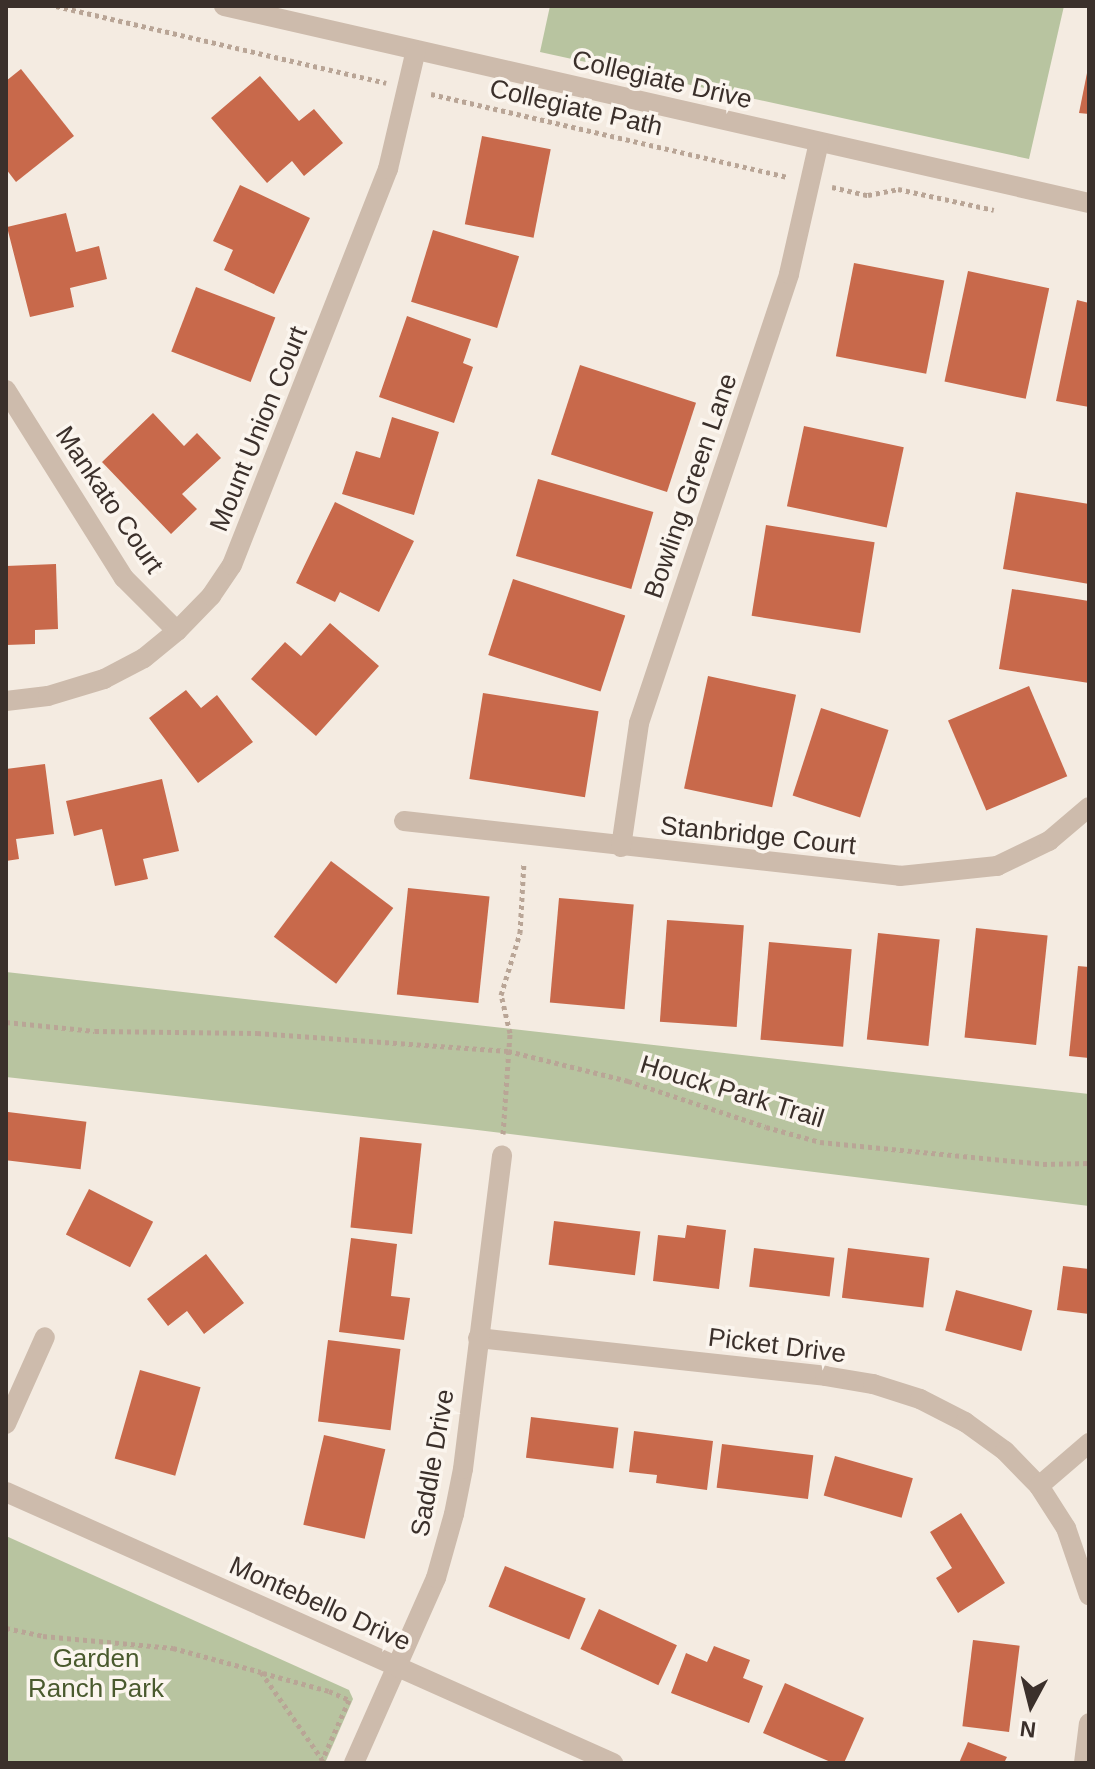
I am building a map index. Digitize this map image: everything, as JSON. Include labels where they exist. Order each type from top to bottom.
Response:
[{"type":"street","name":"Collegiate Drive","points":[[224,6],[1089,203]]},
{"type":"street","name":"Mount Union Court","points":[[6,701],[48,696],[104,679],[144,658],[177,631],[211,596],[232,565],[388,169],[416,50]]},
{"type":"street","name":"Bowling Green Lane","points":[[621,847],[639,723],[789,274],[819,142]]},
{"type":"street","name":"Mankato Court","points":[[6,390],[124,578],[177,631]]},
{"type":"street","name":"Stanbridge Court","points":[[404,821],[900,876],[997,866],[1049,841],[1089,807]]},
{"type":"street","name":"Saddle Drive","points":[[354,1763],[436,1578],[454,1514],[463,1469],[502,1155]]},
{"type":"street","points":[[6,1424],[45,1337]]},
{"type":"street","name":"Picket Drive","points":[[478,1338],[873,1384],[920,1399],[965,1422],[1005,1451],[1039,1486],[1066,1528],[1089,1595]]},
{"type":"street","points":[[1039,1486],[1089,1443]]},
{"type":"street","name":"Montebello Drive","points":[[6,1492],[613,1763]]},
{"type":"street","points":[[1084,1763],[1089,1723]]},
{"type":"path","name":"Collegiate Path","points":[[56,6],[868,195],[898,189],[1001,212]]},
{"type":"path","points":[[502,1155],[509,1018],[501,995],[520,933],[524,862]]},
{"type":"path","name":"Houck Park Trail","points":[[6,1022],[95,1031],[257,1033],[508,1051],[628,1081],[820,1142],[1043,1164],[1089,1163]]},
{"type":"path","points":[[6,1628],[43,1636],[173,1648],[329,1691],[349,1700],[321,1761]]},
{"type":"path","points":[[261,1672],[321,1761]]},
{"type":"green space","points":[[550,6],[1064,6],[1029,159],[540,52]]},
{"type":"green space","points":[[6,972],[1089,1094],[1089,1206],[469,1129],[6,1077]]},
{"type":"green space","name":"Garden Ranch Park","points":[[6,1536],[349,1690],[353,1699],[325,1763],[6,1763]]},
{"type":"building","points":[[1089,68],[1089,114],[1079,113]]},
{"type":"building","points":[[21,69],[74,136],[16,182],[6,169],[6,81]]},
{"type":"building","points":[[260,76],[299,121],[314,109],[343,143],[304,176],[292,161],[267,183],[211,118]]},
{"type":"building","points":[[482,136],[551,149],[534,238],[465,224]]},
{"type":"building","points":[[240,185],[310,218],[274,294],[224,270],[233,250],[213,241]]},
{"type":"building","points":[[66,213],[76,252],[99,246],[107,279],[70,288],[74,307],[30,317],[7,227]]},
{"type":"building","points":[[433,230],[519,256],[497,328],[411,302]]},
{"type":"building","points":[[854,263],[944,281],[926,374],[836,356]]},
{"type":"building","points":[[968,271],[1049,288],[1026,399],[945,382]]},
{"type":"building","points":[[196,287],[275,317],[251,382],[171,351]]},
{"type":"building","points":[[1077,300],[1089,303],[1089,407],[1056,401]]},
{"type":"building","points":[[407,316],[471,339],[463,363],[473,367],[454,423],[379,397]]},
{"type":"building","points":[[580,365],[696,403],[667,492],[551,454]]},
{"type":"building","points":[[153,413],[184,446],[197,433],[221,458],[182,494],[197,509],[171,534],[102,462]]},
{"type":"building","points":[[392,417],[439,432],[414,515],[342,494],[356,451],[380,458]]},
{"type":"building","points":[[804,426],[904,447],[887,527],[787,506]]},
{"type":"building","points":[[538,479],[653,512],[631,589],[516,556]]},
{"type":"building","points":[[1016,492],[1089,504],[1089,584],[1003,569]]},
{"type":"building","points":[[335,502],[414,541],[379,612],[340,592],[335,602],[296,583]]},
{"type":"building","points":[[766,525],[875,542],[860,633],[752,616]]},
{"type":"building","points":[[56,564],[58,629],[35,630],[35,644],[6,645],[6,566]]},
{"type":"building","points":[[513,579],[625,615],[601,692],[488,655]]},
{"type":"building","points":[[1012,589],[1089,601],[1089,683],[999,669]]},
{"type":"building","points":[[330,623],[379,666],[316,736],[251,679],[285,642],[301,656]]},
{"type":"building","points":[[708,676],[796,695],[772,807],[684,788]]},
{"type":"building","points":[[1029,686],[1067,776],[986,811],[948,720]]},
{"type":"building","points":[[186,690],[201,708],[217,695],[253,742],[198,783],[149,718]]},
{"type":"building","points":[[483,693],[599,711],[585,797],[469,779]]},
{"type":"building","points":[[821,708],[889,730],[860,817],[793,795]]},
{"type":"building","points":[[45,764],[54,834],[16,839],[19,859],[6,861],[6,769]]},
{"type":"building","points":[[162,779],[179,851],[143,859],[148,879],[115,886],[102,829],[74,836],[66,801]]},
{"type":"building","points":[[331,861],[393,908],[336,984],[274,937]]},
{"type":"building","points":[[408,888],[490,897],[478,1003],[397,994]]},
{"type":"building","points":[[559,898],[634,905],[625,1009],[550,1003]]},
{"type":"building","points":[[667,920],[744,925],[737,1027],[660,1022]]},
{"type":"building","points":[[976,928],[1048,936],[1036,1045],[965,1037]]},
{"type":"building","points":[[878,933],[940,939],[928,1046],[867,1039]]},
{"type":"building","points":[[769,942],[852,949],[843,1047],[760,1040]]},
{"type":"building","points":[[1078,966],[1089,967],[1089,1058],[1069,1056]]},
{"type":"building","points":[[8,1112],[86,1122],[81,1169],[6,1160]]},
{"type":"building","points":[[360,1137],[422,1143],[412,1234],[350,1228]]},
{"type":"building","points":[[89,1189],[153,1222],[130,1267],[66,1234]]},
{"type":"building","points":[[554,1221],[640,1232],[635,1275],[549,1265]]},
{"type":"building","points":[[687,1225],[726,1230],[719,1289],[653,1281],[658,1235],[685,1238]]},
{"type":"building","points":[[351,1238],[397,1244],[391,1296],[410,1298],[404,1340],[339,1332]]},
{"type":"building","points":[[754,1248],[834,1258],[830,1297],[749,1287]]},
{"type":"building","points":[[848,1248],[929,1258],[923,1308],[842,1298]]},
{"type":"building","points":[[206,1254],[244,1303],[204,1334],[187,1311],[168,1326],[147,1299]]},
{"type":"building","points":[[1063,1266],[1089,1269],[1089,1314],[1057,1310]]},
{"type":"building","points":[[956,1290],[1032,1310],[1021,1351],[945,1331]]},
{"type":"building","points":[[328,1340],[400,1349],[390,1430],[318,1421]]},
{"type":"building","points":[[140,1370],[201,1387],[175,1476],[115,1458]]},
{"type":"building","points":[[531,1417],[618,1428],[613,1468],[526,1458]]},
{"type":"building","points":[[634,1431],[713,1441],[707,1490],[656,1483],[657,1475],[629,1472]]},
{"type":"building","points":[[324,1435],[385,1449],[365,1539],[303,1525]]},
{"type":"building","points":[[722,1444],[813,1455],[808,1499],[717,1488]]},
{"type":"building","points":[[835,1456],[913,1478],[902,1518],[824,1495]]},
{"type":"building","points":[[961,1513],[1005,1583],[958,1613],[936,1578],[952,1568],[930,1532]]},
{"type":"building","points":[[505,1566],[586,1599],[569,1639],[489,1607]]},
{"type":"building","points":[[599,1609],[677,1645],[658,1685],[580,1649]]},
{"type":"building","points":[[973,1640],[1020,1646],[1009,1732],[962,1726]]},
{"type":"building","points":[[714,1646],[750,1660],[743,1678],[763,1686],[749,1723],[671,1693],[686,1653],[707,1662]]},
{"type":"building","points":[[785,1683],[864,1718],[844,1763],[833,1763],[763,1733]]},
{"type":"building","points":[[968,1742],[1007,1757],[1004,1763],[959,1763]]}]
